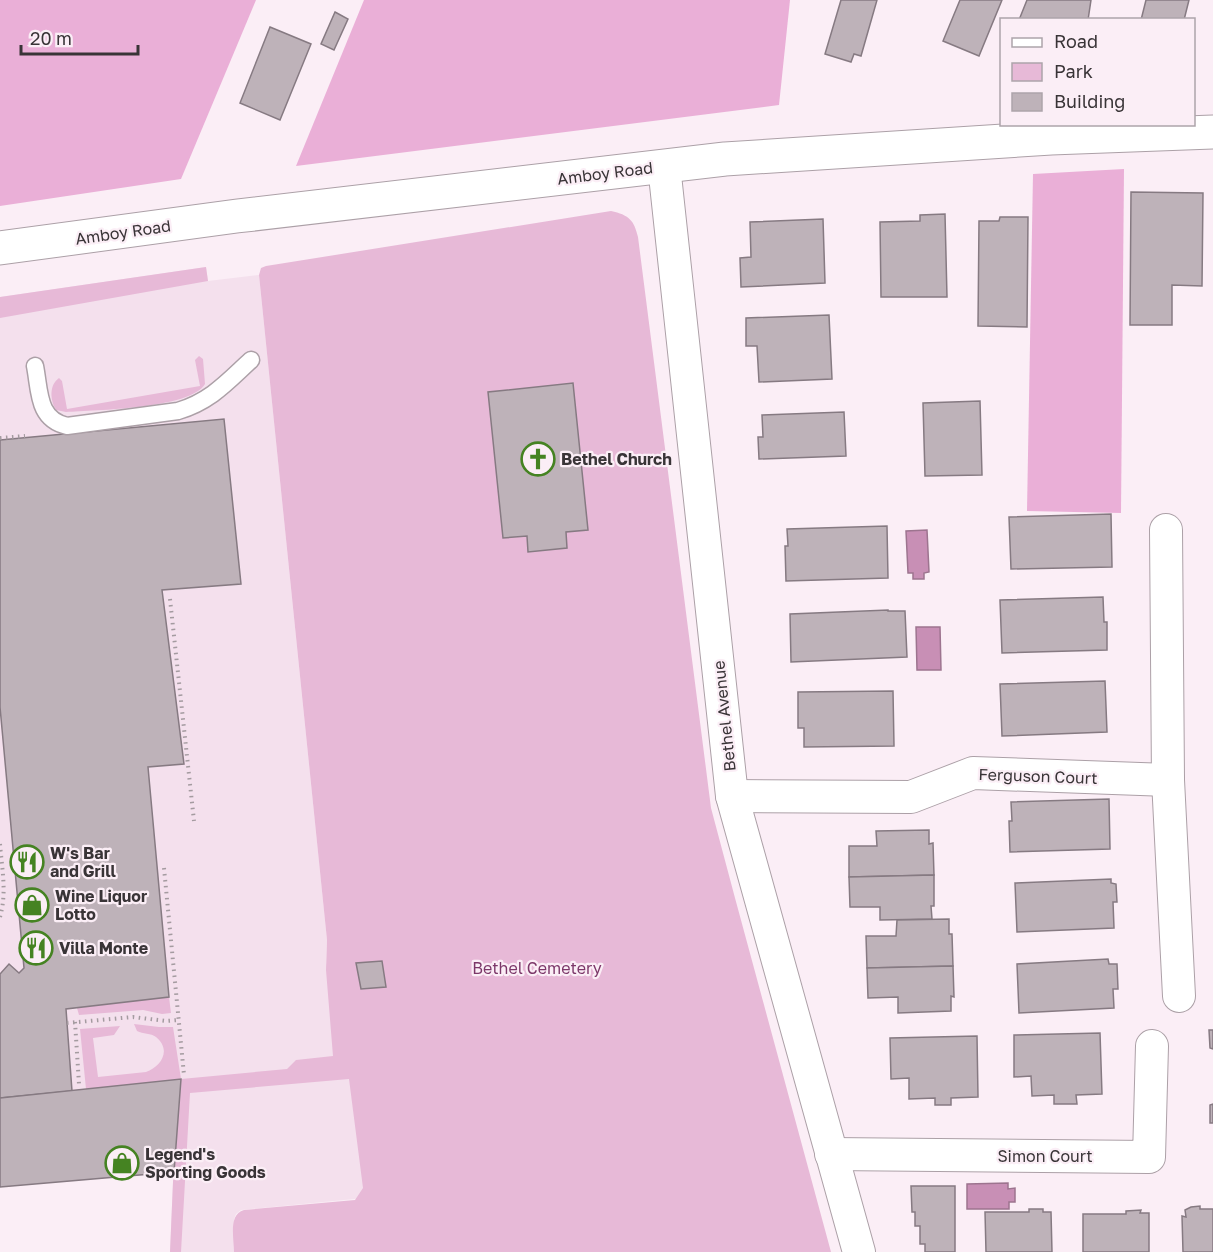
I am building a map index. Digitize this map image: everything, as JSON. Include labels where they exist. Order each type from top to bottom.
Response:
[{"type":"main road","name":"Amboy Road","points":[[0,248],[249,215],[725,159],[1052,138],[1213,132]]},
{"type":"street","name":"Bethel Avenue","points":[[664,166],[732,796],[859,1252]]},
{"type":"street","points":[[1166,530],[1168,780],[1179,996]]},
{"type":"street","name":"Ferguson Court","points":[[732,796],[911,798],[973,773],[1168,780]]},
{"type":"street","name":"Simon Court","points":[[831,1154],[1149,1157],[1152,1046]]},
{"type":"lane","points":[[35,366],[47,415],[57,423],[67,426],[178,411],[195,406],[206,400],[251,360]]},
{"type":"path","points":[[0,438],[25,436]]},
{"type":"path","points":[[170,599],[194,821]]},
{"type":"path","points":[[0,844],[5,893],[0,917]]},
{"type":"path","points":[[164,868],[184,1075]]},
{"type":"path","points":[[67,1023],[133,1017],[166,1021],[179,1020]]},
{"type":"path","points":[[75,1022],[79,1084]]},
{"type":"shaded area","points":[[0,0],[256,0],[181,179],[0,206]]},
{"type":"shaded area","points":[[364,0],[790,0],[779,105],[296,166]]},
{"type":"shaded area","points":[[1124,169],[1121,513],[1027,511],[1033,174]]},
{"type":"shaded area","points":[[206,267],[208,281],[259,275],[327,940],[326,963],[360,1080],[375,1197],[241,1210],[234,1219],[234,1252],[170,1252],[181,1079],[0,1098],[0,297]]},
{"type":"shaded area","points":[[927,530],[929,572],[924,573],[924,579],[913,579],[913,573],[908,573],[906,531]]},
{"type":"shaded area","points":[[916,627],[940,627],[941,670],[917,670]]},
{"type":"shaded area","points":[[1008,1183],[1008,1189],[1015,1188],[1015,1202],[1009,1202],[1009,1209],[967,1209],[967,1184]]},
{"type":"green space","name":"Bethel Cemetery","points":[[611,211],[630,219],[638,237],[711,808],[831,1252],[234,1252],[233,1228],[239,1212],[355,1200],[363,1188],[349,1079],[190,1093],[181,1252],[170,1252],[181,1080],[86,1089],[80,1029],[120,1026],[114,1035],[93,1038],[98,1077],[146,1072],[160,1062],[164,1052],[161,1042],[154,1036],[137,1031],[134,1024],[173,1027],[181,1079],[287,1069],[296,1060],[333,1056],[326,970],[327,940],[259,275],[261,268]]},
{"type":"green space","points":[[206,267],[208,281],[0,318],[0,297]]},
{"type":"green space","points":[[199,356],[203,359],[205,384],[196,392],[181,399],[141,407],[66,412],[56,410],[53,402],[53,385],[59,378],[62,381],[67,409],[200,386],[195,360]]},
{"type":"green space","points":[[169,997],[171,1013],[162,1014],[143,1010],[79,1015],[77,1008]]},
{"type":"building","points":[[841,0],[877,0],[861,56],[854,54],[851,62],[825,54]]},
{"type":"building","points":[[960,0],[1002,0],[979,56],[943,41]]},
{"type":"building","points":[[1027,0],[1091,0],[1088,18],[1020,18]]},
{"type":"building","points":[[1146,0],[1189,0],[1184,18],[1142,18]]},
{"type":"building","points":[[335,12],[348,19],[334,50],[321,44]]},
{"type":"building","points":[[270,27],[311,44],[280,120],[240,103]]},
{"type":"building","points":[[1131,192],[1203,193],[1202,286],[1172,285],[1172,325],[1130,325]]},
{"type":"building","points":[[945,214],[947,297],[881,297],[880,222],[920,221],[920,215]]},
{"type":"building","points":[[1000,217],[1028,217],[1027,327],[978,326],[979,221],[999,221]]},
{"type":"building","points":[[823,219],[825,283],[741,287],[740,258],[751,257],[750,222]]},
{"type":"building","points":[[829,315],[832,379],[759,382],[757,346],[746,346],[746,318]]},
{"type":"building","name":"Bethel Church","points":[[573,383],[588,530],[566,532],[567,548],[528,552],[527,536],[503,538],[488,392]]},
{"type":"building","points":[[980,401],[982,475],[925,476],[923,403]]},
{"type":"building","points":[[844,412],[846,456],[759,459],[758,437],[763,437],[762,415]]},
{"type":"building","points":[[224,419],[241,584],[162,590],[184,764],[148,767],[169,997],[66,1009],[72,1091],[0,1098],[0,974],[9,964],[19,973],[24,968],[0,707],[0,440]]},
{"type":"building","points":[[1111,514],[1112,567],[1011,569],[1009,517]]},
{"type":"building","points":[[887,526],[888,578],[786,581],[787,529]]},
{"type":"building","points":[[1103,597],[1104,622],[1107,622],[1107,650],[1002,653],[1000,600]]},
{"type":"building","points":[[905,611],[907,657],[791,662],[790,614]]},
{"type":"building","points":[[1105,681],[1107,732],[1002,736],[1000,684]]},
{"type":"building","points":[[893,691],[894,746],[804,747],[804,728],[798,728],[798,692]]},
{"type":"building","points":[[1109,799],[1110,849],[1010,852],[1011,802]]},
{"type":"building","points":[[929,830],[929,844],[933,843],[934,875],[849,877],[849,846],[877,846],[876,831]]},
{"type":"building","points":[[934,875],[932,919],[880,920],[880,907],[850,907],[849,877]]},
{"type":"building","points":[[1111,879],[1111,883],[1116,884],[1117,902],[1113,902],[1114,928],[1017,932],[1015,883]]},
{"type":"building","points":[[949,919],[953,966],[867,968],[866,936],[896,936],[897,920]]},
{"type":"building","points":[[1108,959],[1109,964],[1117,964],[1118,989],[1113,989],[1114,1008],[1019,1013],[1017,964]]},
{"type":"building","points":[[382,961],[386,987],[361,989],[356,963]]},
{"type":"building","points":[[953,966],[954,997],[951,996],[951,1011],[898,1013],[898,997],[868,998],[867,968]]},
{"type":"building","points":[[1209,1030],[1213,1030],[1213,1049],[1210,1048]]},
{"type":"building","points":[[1100,1033],[1102,1094],[1076,1095],[1077,1104],[1054,1104],[1054,1095],[1032,1096],[1031,1076],[1014,1077],[1014,1035]]},
{"type":"building","points":[[977,1036],[978,1097],[951,1098],[951,1105],[935,1105],[935,1098],[909,1099],[909,1078],[891,1079],[890,1038]]},
{"type":"building","points":[[181,1079],[174,1172],[0,1187],[0,1098]]},
{"type":"building","points":[[1213,1104],[1213,1123],[1210,1123],[1210,1105]]},
{"type":"building","points":[[911,1186],[955,1186],[955,1252],[925,1252],[925,1244],[920,1244],[920,1226],[915,1226],[915,1212],[912,1212]]},
{"type":"building","points":[[1200,1206],[1200,1209],[1213,1209],[1213,1252],[1183,1252],[1182,1216],[1186,1217],[1185,1210]]},
{"type":"building","points":[[1029,1209],[1043,1209],[1043,1212],[1051,1212],[1052,1252],[986,1252],[985,1212],[1029,1212]]},
{"type":"building","points":[[1141,1210],[1140,1213],[1149,1213],[1149,1252],[1083,1252],[1083,1214],[1126,1214],[1126,1211]]},
{"type":"place","name":"Bethel Church","points":[[538,459]]},
{"type":"place","name":"W's Bar and Grill","points":[[27,862]]},
{"type":"place","name":"Wine Liquor Lotto","points":[[32,905]]},
{"type":"place","name":"Villa Monte","points":[[36,948]]},
{"type":"place","name":"Legend's Sporting Goods","points":[[122,1163]]}]
